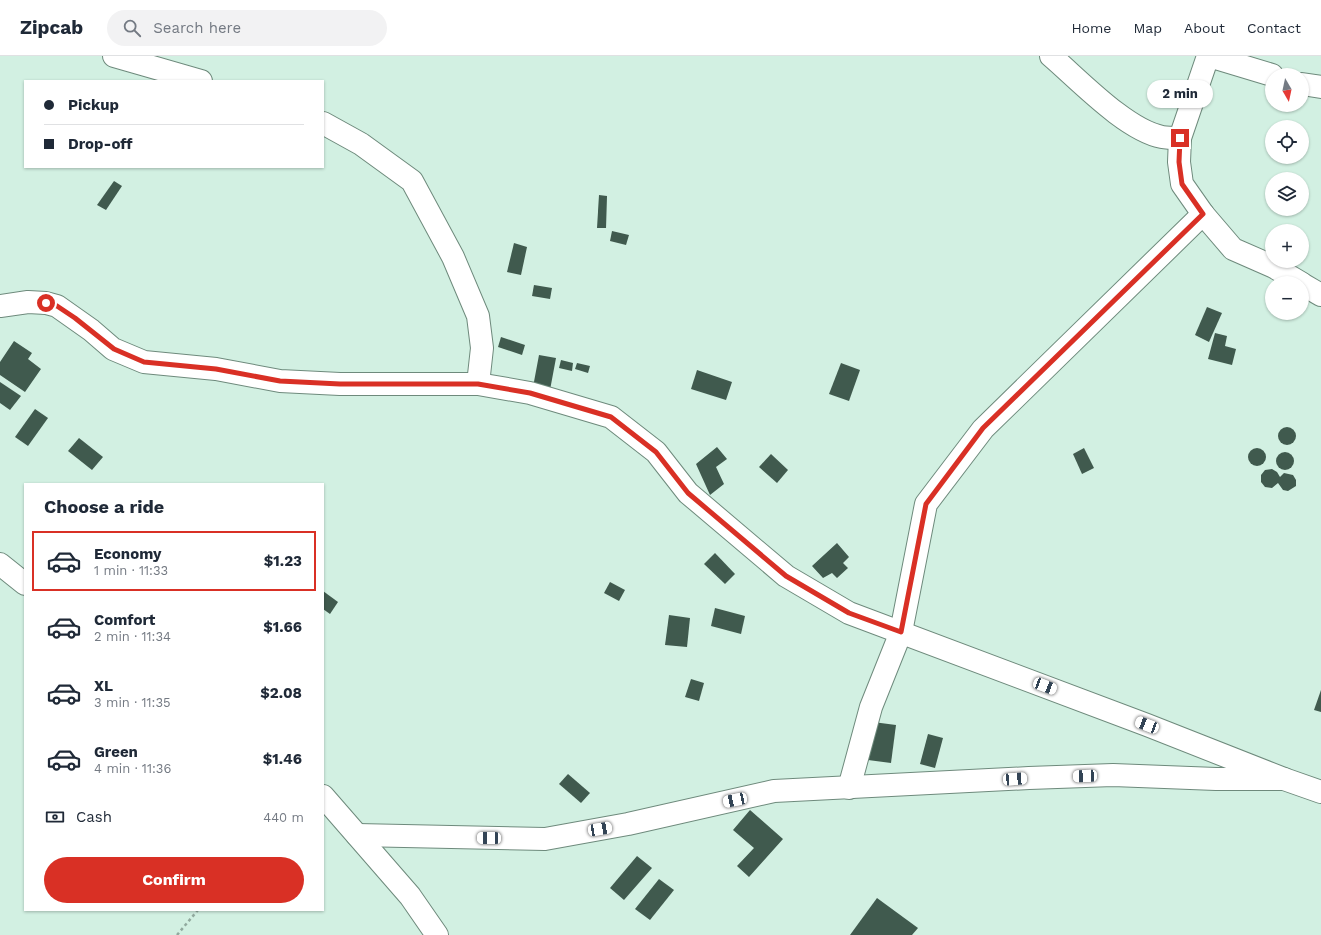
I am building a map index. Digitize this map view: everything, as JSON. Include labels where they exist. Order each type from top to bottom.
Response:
[{"type":"street","points":[[114,56],[198,80]]},
{"type":"street","points":[[1265,73],[1208,56],[1180,138],[1179,162],[1182,184],[1203,214],[1233,249],[1274,267],[1289,276]]},
{"type":"street","points":[[1054,57],[1115,112],[1137,127],[1161,137],[1180,138]]},
{"type":"street","points":[[1309,85],[1321,86]]},
{"type":"street","points":[[324,124],[361,144],[412,181],[453,257],[478,316],[482,348],[478,384]]},
{"type":"street","points":[[849,788],[871,707],[901,632],[926,504],[983,428],[1203,214]]},
{"type":"street","points":[[1309,288],[1321,295]]},
{"type":"street","points":[[0,306],[28,302],[46,303],[57,306],[91,330],[114,349],[144,362],[216,369],[280,381],[340,384],[478,384],[530,393],[611,417],[656,452],[688,493],[786,576],[849,613],[1321,792]]},
{"type":"street","points":[[0,564],[24,583]]},
{"type":"street","points":[[357,835],[544,839],[628,824],[774,791],[1114,775],[1216,779],[1284,779]]},
{"type":"street","points":[[324,797],[410,896],[437,935]]},
{"type":"path","points":[[177,935],[197,911]]},
{"type":"building","points":[[114,181],[122,186],[106,210],[97,205]]},
{"type":"building","points":[[599,195],[607,196],[606,228],[597,228]]},
{"type":"building","points":[[612,231],[629,235],[626,245],[610,241]]},
{"type":"building","points":[[514,243],[527,247],[521,275],[507,272]]},
{"type":"building","points":[[534,285],[552,288],[550,299],[532,296]]},
{"type":"building","points":[[1207,307],[1222,313],[1209,342],[1195,335]]},
{"type":"building","points":[[1215,333],[1227,336],[1225,346],[1236,349],[1232,365],[1208,359]]},
{"type":"building","points":[[501,337],[525,345],[522,355],[498,347]]},
{"type":"building","points":[[14,341],[32,353],[28,359],[41,369],[25,392],[0,375],[0,362]]},
{"type":"building","points":[[539,355],[556,358],[550,390],[533,387]]},
{"type":"building","points":[[561,360],[573,363],[572,371],[559,368]]},
{"type":"building","points":[[577,363],[590,366],[588,373],[575,369]]},
{"type":"building","points":[[841,363],[860,370],[849,401],[829,394]]},
{"type":"building","points":[[697,370],[732,382],[726,400],[691,389]]},
{"type":"building","points":[[0,382],[21,396],[10,410],[0,403]]},
{"type":"building","points":[[35,409],[48,418],[28,446],[15,437]]},
{"type":"building","points":[[1287,427],[1293,430],[1296,436],[1293,442],[1287,445],[1281,442],[1278,436],[1281,430]]},
{"type":"building","points":[[79,438],[103,457],[92,470],[68,451]]},
{"type":"building","points":[[717,447],[727,459],[716,467],[724,484],[710,495],[696,464]]},
{"type":"building","points":[[1084,448],[1094,468],[1082,474],[1073,454]]},
{"type":"building","points":[[1257,448],[1263,451],[1266,457],[1263,463],[1257,466],[1251,463],[1248,457],[1251,451]]},
{"type":"building","points":[[1285,452],[1291,455],[1294,461],[1291,467],[1285,470],[1279,467],[1276,461],[1279,455]]},
{"type":"building","points":[[771,454],[788,470],[777,483],[759,467]]},
{"type":"building","points":[[1272,469],[1277,472],[1280,477],[1284,473],[1293,475],[1296,480],[1296,486],[1288,491],[1283,490],[1278,483],[1272,488],[1265,487],[1261,482],[1261,475],[1265,470]]},
{"type":"building","points":[[837,543],[849,557],[843,563],[848,568],[837,578],[832,573],[823,578],[812,566]]},
{"type":"building","points":[[715,553],[735,574],[725,584],[704,564]]},
{"type":"building","points":[[610,582],[625,590],[619,601],[604,593]]},
{"type":"building","points":[[324,592],[338,602],[330,614],[324,610]]},
{"type":"building","points":[[715,608],[745,616],[741,634],[711,626]]},
{"type":"building","points":[[669,615],[690,618],[687,647],[665,645]]},
{"type":"building","points":[[691,679],[704,683],[699,701],[685,697]]},
{"type":"building","points":[[1321,690],[1321,712],[1314,710]]},
{"type":"building","points":[[873,722],[896,725],[891,763],[868,760]]},
{"type":"building","points":[[928,734],[943,738],[935,768],[920,764]]},
{"type":"building","points":[[568,774],[590,793],[581,803],[559,784]]},
{"type":"building","points":[[750,810],[783,839],[749,877],[737,866],[754,848],[733,830]]},
{"type":"building","points":[[637,856],[652,868],[624,900],[610,888]]},
{"type":"building","points":[[659,879],[674,890],[650,920],[635,909]]},
{"type":"building","points":[[877,898],[918,928],[912,935],[850,935]]},
{"type":"route","points":[[46,303],[57,306],[75,318],[114,349],[144,362],[216,369],[280,381],[340,384],[478,384],[530,393],[576,408],[611,417],[656,452],[688,493],[786,576],[849,613],[901,632],[926,504],[983,428],[1203,214],[1182,184],[1179,162],[1180,138]]}]
